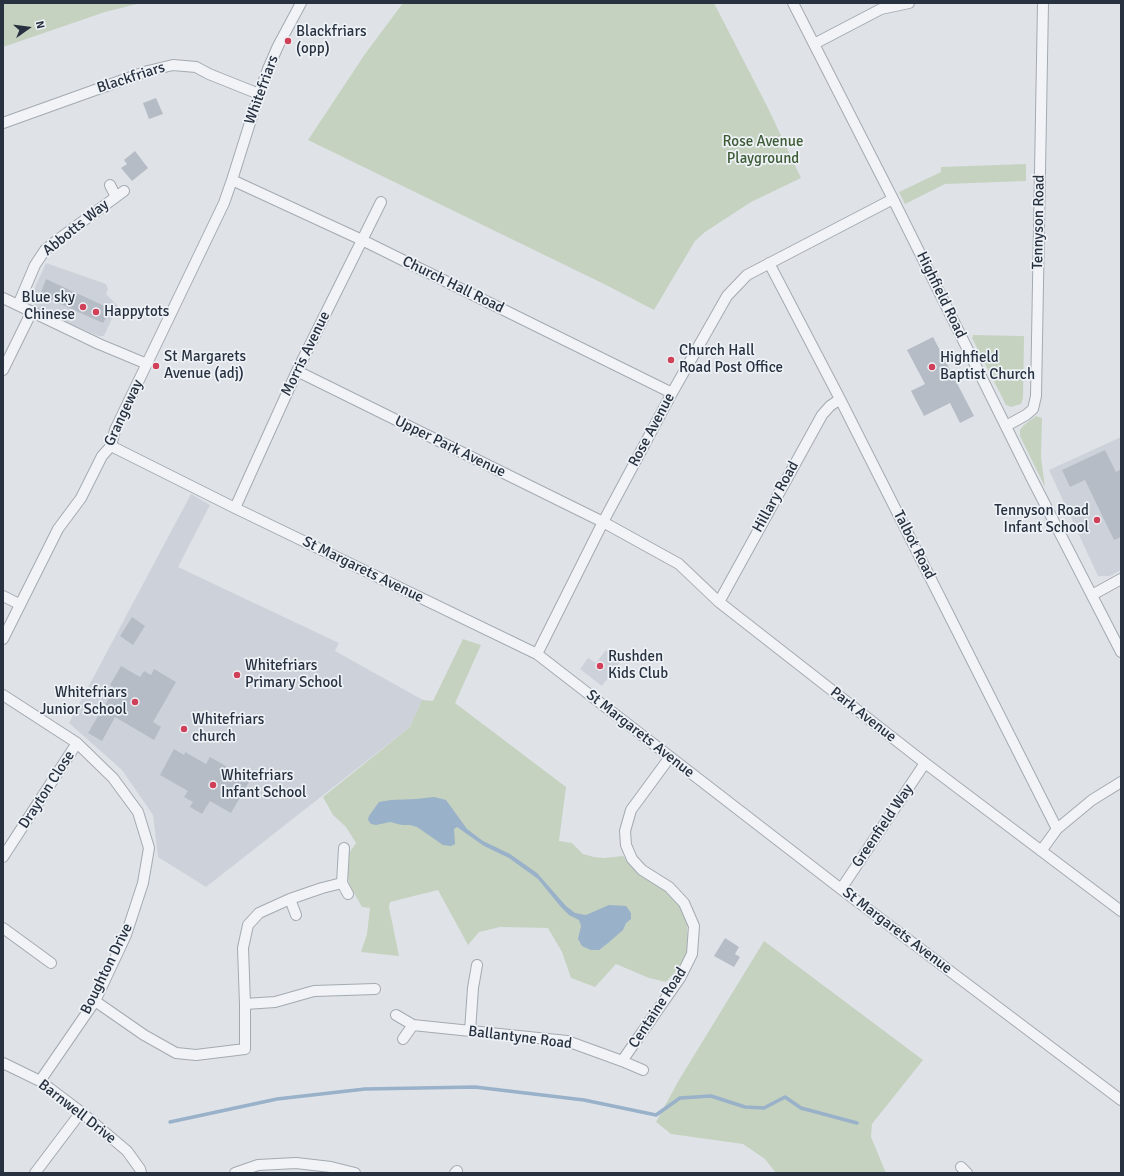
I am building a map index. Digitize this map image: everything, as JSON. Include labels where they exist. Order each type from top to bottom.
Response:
[{"type":"street","name":"Whitefriars","points":[[232,180],[259,94],[278,46],[301,3]]},
{"type":"street","name":"Highfield Road","points":[[794,3],[1121,652]]},
{"type":"street","points":[[814,44],[881,9],[909,3]]},
{"type":"street","name":"Tennyson Road","points":[[1006,426],[1026,415],[1033,409],[1036,396],[1043,3]]},
{"type":"street","name":"Blackfriars","points":[[3,123],[148,71],[174,65],[196,67],[209,74],[259,94]]},
{"type":"street","name":"Church Hall Road","points":[[232,180],[362,240],[672,393]]},
{"type":"street","name":"Grangeway","points":[[3,639],[19,604],[58,529],[81,498],[102,456],[111,446],[116,430],[214,225],[232,180]]},
{"type":"street","name":"Abbotts Way","points":[[18,305],[35,265],[45,250],[120,194],[110,185]]},
{"type":"street","name":"Rose Avenue","points":[[537,654],[603,522],[672,393],[727,296],[746,275],[893,199]]},
{"type":"street","name":"Morris Avenue","points":[[235,508],[296,371],[381,202]]},
{"type":"street","name":"Talbot Road","points":[[769,263],[840,399],[1057,829]]},
{"type":"street","points":[[3,298],[98,344],[147,364]]},
{"type":"street","points":[[3,370],[32,311]]},
{"type":"street","name":"Upper Park Avenue","points":[[296,371],[603,522]]},
{"type":"street","name":"Hillary Road","points":[[719,602],[822,415],[830,406],[840,399]]},
{"type":"street","name":"St Margarets Avenue","points":[[111,446],[235,508],[537,654],[841,889],[1121,1100]]},
{"type":"street","name":"Park Avenue","points":[[603,522],[679,564],[719,602],[925,763],[1121,911]]},
{"type":"street","points":[[1092,595],[1121,580]]},
{"type":"street","points":[[3,596],[19,604]]},
{"type":"street","name":"Boughton Drive","points":[[3,695],[77,743],[113,778],[138,812],[149,848],[143,883],[126,935],[95,1001],[40,1081]]},
{"type":"street","name":"Drayton Close","points":[[3,857],[77,743]]},
{"type":"street","name":"Centaine Road","points":[[622,1061],[680,978],[692,954],[694,926],[684,903],[668,887],[642,870],[632,859],[626,845],[625,831],[631,810],[670,757]]},
{"type":"street","name":"Greenfield Way","points":[[841,889],[925,763]]},
{"type":"street","points":[[1041,850],[1057,829],[1092,800],[1121,782]]},
{"type":"street","points":[[344,848],[342,883],[348,894]]},
{"type":"street","points":[[95,1001],[144,1036],[176,1053],[196,1055],[245,1049],[243,948],[248,925],[259,913],[290,899],[316,889],[342,883]]},
{"type":"street","points":[[290,899],[296,915]]},
{"type":"street","points":[[3,928],[51,962]]},
{"type":"street","points":[[470,1031],[473,988],[478,964]]},
{"type":"street","points":[[245,1004],[275,1002],[314,990],[375,989]]},
{"type":"street","name":"Ballantyne Road","points":[[396,1015],[413,1025],[567,1041],[642,1070]]},
{"type":"street","points":[[403,1039],[413,1025]]},
{"type":"street","name":"Barnwell Drive","points":[[3,1063],[40,1081],[81,1112],[127,1151],[140,1169],[141,1173]]},
{"type":"street","points":[[34,1173],[81,1112]]},
{"type":"street","points":[[235,1173],[258,1165],[296,1163],[331,1167],[355,1173]]},
{"type":"shaded area","points":[[46,263],[106,284],[108,289],[106,294],[118,306],[104,336],[98,336],[41,311],[35,306],[31,296]]},
{"type":"shaded area","name":"Tennyson Road Infant School","points":[[1121,437],[1121,570],[1110,576],[1098,576],[1049,470]]},
{"type":"shaded area","name":"Whitefriars Primary School","points":[[191,494],[210,505],[178,567],[339,643],[335,651],[423,700],[410,727],[206,887],[158,857],[153,815],[122,770],[69,723]]},
{"type":"shaded area","name":"Rushden Kids Club","points":[[606,650],[621,661],[602,686],[580,669],[588,658],[596,663]]},
{"type":"green space","points":[[3,3],[141,3],[105,12],[3,47]]},
{"type":"green space","name":"Rose Avenue Playground","points":[[403,3],[714,3],[768,108],[801,178],[751,202],[705,232],[695,241],[654,310],[604,284],[308,140],[365,54]]},
{"type":"green space","points":[[1026,164],[1026,181],[945,184],[905,204],[899,192],[941,172],[941,167]]},
{"type":"green space","points":[[973,335],[1024,336],[1023,398],[1021,404],[1011,407],[1006,405],[972,338]]},
{"type":"green space","points":[[1036,416],[1042,418],[1041,457],[1045,487],[1020,436],[1020,430],[1024,425]]},
{"type":"green space","points":[[463,639],[481,645],[455,703],[566,787],[559,841],[572,843],[583,854],[594,857],[604,858],[623,856],[631,864],[672,893],[681,905],[687,923],[688,948],[684,962],[666,982],[649,978],[616,964],[595,987],[571,978],[562,952],[548,928],[500,927],[479,932],[468,945],[438,890],[390,902],[389,907],[399,956],[361,952],[367,934],[370,908],[362,907],[349,884],[349,853],[356,843],[346,827],[333,815],[323,797],[410,727],[422,700],[433,701]]},
{"type":"green space","points":[[764,941],[923,1060],[872,1124],[871,1137],[886,1173],[776,1173],[765,1159],[743,1144],[671,1134],[656,1122],[679,1080]]},
{"type":"water","points":[[434,797],[446,800],[467,829],[483,841],[510,854],[537,873],[566,906],[575,913],[586,915],[609,905],[626,906],[631,913],[631,919],[626,923],[623,930],[599,950],[591,950],[582,946],[578,939],[581,926],[579,920],[569,915],[560,906],[538,879],[509,858],[484,846],[457,827],[454,829],[455,844],[451,846],[443,845],[417,827],[390,822],[376,825],[371,824],[368,820],[369,816],[379,802]]},
{"type":"building","points":[[156,98],[163,114],[149,119],[143,103]]},
{"type":"building","points":[[135,151],[148,168],[132,181],[121,168],[127,164],[124,160]]},
{"type":"building","points":[[46,279],[111,309],[103,323],[40,295]]},
{"type":"building","name":"Highfield Baptist Church","points":[[933,337],[974,416],[960,423],[950,403],[924,416],[911,391],[925,384],[907,350]]},
{"type":"building","points":[[1105,450],[1116,472],[1121,469],[1121,537],[1114,540],[1085,480],[1070,487],[1062,470]]},
{"type":"building","points":[[132,617],[145,626],[133,645],[120,636]]},
{"type":"building","name":"Whitefriars Junior School","points":[[121,666],[140,677],[144,671],[151,675],[154,669],[176,682],[153,722],[161,727],[154,740],[115,717],[102,741],[88,733],[115,688],[110,685]]},
{"type":"building","name":"Whitefriars Infant School","points":[[174,749],[184,755],[185,752],[206,764],[210,757],[250,780],[231,813],[210,801],[202,814],[190,807],[193,802],[184,797],[188,791],[160,775]]},
{"type":"building","points":[[725,938],[739,947],[735,954],[740,957],[734,967],[714,956]]},
{"type":"waterway","points":[[170,1122],[277,1099],[365,1089],[475,1087],[584,1100],[656,1115],[680,1098],[711,1096],[745,1107],[764,1108],[785,1097],[801,1108],[857,1123]]},
{"type":"place","name":"Blackfriars (opp)","points":[[288,41]]},
{"type":"place","name":"Blue sky Chinese","points":[[83,307]]},
{"type":"place","name":"Happytots","points":[[96,312]]},
{"type":"place","name":"Church Hall Road Post Office","points":[[671,360]]},
{"type":"place","name":"St Margarets Avenue (adj)","points":[[156,366]]},
{"type":"place","name":"Highfield Baptist Church","points":[[932,367]]},
{"type":"place","name":"Tennyson Road Infant School","points":[[1097,520]]},
{"type":"place","name":"Rushden Kids Club","points":[[600,666]]},
{"type":"place","name":"Whitefriars Primary School","points":[[237,675]]},
{"type":"place","name":"Whitefriars Junior School","points":[[135,702]]},
{"type":"place","name":"Whitefriars church","points":[[184,729]]},
{"type":"place","name":"Whitefriars Infant School","points":[[213,785]]}]
